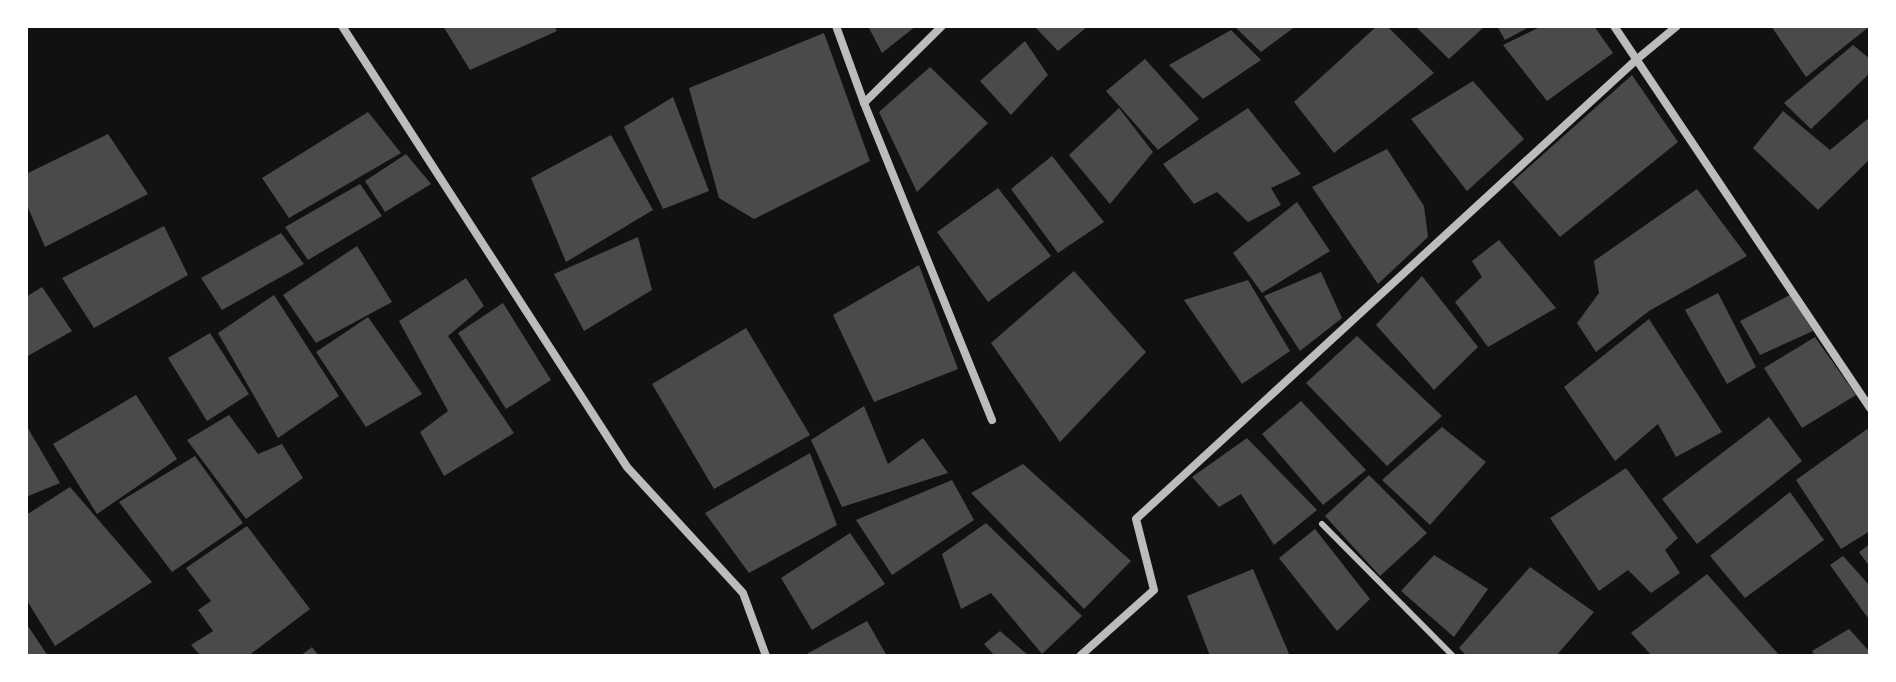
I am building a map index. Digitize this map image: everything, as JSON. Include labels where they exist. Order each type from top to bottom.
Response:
[{"type":"street","points":[[342,26],[627,467],[743,593],[766,656]]},
{"type":"street","points":[[836,26],[992,420]]},
{"type":"street","points":[[864,103],[942,26]]},
{"type":"street","points":[[1614,26],[1870,408]]},
{"type":"street","points":[[1080,656],[1154,590],[1136,519],[1636,60],[1677,26]]},
{"type":"lane","points":[[1322,524],[1453,656]]},
{"type":"building","points":[[443,26],[554,26],[557,31],[470,70]]},
{"type":"building","points":[[868,26],[916,26],[882,53]]},
{"type":"building","points":[[1034,26],[1088,26],[1058,51]]},
{"type":"building","points":[[1234,26],[1296,26],[1261,52]]},
{"type":"building","points":[[1377,26],[1387,26],[1434,73],[1334,153],[1294,102]]},
{"type":"building","points":[[1415,26],[1485,26],[1449,59]]},
{"type":"building","points":[[1497,26],[1531,26],[1505,40]]},
{"type":"building","points":[[1542,26],[1594,26],[1613,53],[1547,101],[1503,45]]},
{"type":"building","points":[[1771,26],[1870,26],[1806,77]]},
{"type":"building","points":[[1231,30],[1261,60],[1203,99],[1169,65]]},
{"type":"building","points":[[824,33],[870,161],[754,219],[719,198],[689,88]]},
{"type":"building","points":[[1025,41],[1048,75],[1011,115],[980,81]]},
{"type":"building","points":[[1853,45],[1870,59],[1870,73],[1811,129],[1784,103]]},
{"type":"building","points":[[1145,59],[1199,119],[1158,150],[1106,91]]},
{"type":"building","points":[[930,67],[988,123],[917,192],[879,112]]},
{"type":"building","points":[[1632,75],[1678,142],[1560,237],[1512,182]]},
{"type":"building","points":[[1473,81],[1524,139],[1467,191],[1411,119]]},
{"type":"building","points":[[673,97],[709,191],[663,209],[624,127]]},
{"type":"building","points":[[1119,108],[1153,152],[1110,204],[1069,155]]},
{"type":"building","points":[[1248,108],[1301,174],[1271,188],[1281,205],[1248,222],[1217,192],[1194,204],[1163,164]]},
{"type":"building","points":[[1783,111],[1830,150],[1870,117],[1870,159],[1818,210],[1753,148]]},
{"type":"building","points":[[368,112],[401,153],[289,218],[262,178]]},
{"type":"building","points":[[108,134],[148,194],[45,247],[26,203],[26,174]]},
{"type":"building","points":[[611,135],[653,210],[566,262],[531,178]]},
{"type":"building","points":[[1387,149],[1424,206],[1428,237],[1378,284],[1312,187]]},
{"type":"building","points":[[406,154],[431,184],[385,212],[365,181]]},
{"type":"building","points":[[1052,156],[1104,222],[1058,253],[1011,189]]},
{"type":"building","points":[[360,184],[382,216],[308,260],[285,227]]},
{"type":"building","points":[[998,188],[1051,256],[988,302],[937,232]]},
{"type":"building","points":[[1697,189],[1747,256],[1649,311],[1596,352],[1577,323],[1599,293],[1594,261]]},
{"type":"building","points":[[1297,202],[1330,251],[1262,293],[1233,253]]},
{"type":"building","points":[[164,226],[188,275],[94,328],[62,278]]},
{"type":"building","points":[[281,233],[304,264],[222,310],[201,278]]},
{"type":"building","points":[[638,237],[652,290],[584,331],[554,274]]},
{"type":"building","points":[[1499,240],[1556,308],[1488,347],[1455,302],[1482,277],[1472,261]]},
{"type":"building","points":[[357,246],[392,302],[316,343],[283,295]]},
{"type":"building","points":[[919,265],[958,369],[874,402],[833,315]]},
{"type":"building","points":[[1074,271],[1146,352],[1060,442],[991,343]]},
{"type":"building","points":[[1321,272],[1342,318],[1300,351],[1264,296]]},
{"type":"building","points":[[1422,276],[1478,347],[1434,390],[1376,325]]},
{"type":"building","points":[[466,278],[484,306],[448,336],[514,433],[444,476],[420,432],[448,411],[399,321]]},
{"type":"building","points":[[1248,280],[1290,351],[1242,384],[1184,300]]},
{"type":"building","points":[[42,287],[72,331],[26,357],[26,297]]},
{"type":"building","points":[[1718,293],[1756,367],[1727,384],[1685,310]]},
{"type":"building","points":[[274,295],[339,396],[278,438],[218,333]]},
{"type":"building","points":[[1790,295],[1813,331],[1760,355],[1740,321]]},
{"type":"building","points":[[503,303],[551,380],[506,409],[458,333]]},
{"type":"building","points":[[368,317],[422,394],[366,427],[316,352]]},
{"type":"building","points":[[1649,319],[1722,432],[1676,457],[1658,424],[1615,461],[1564,387]]},
{"type":"building","points":[[746,328],[810,435],[714,489],[652,384]]},
{"type":"building","points":[[210,333],[249,394],[207,421],[168,358]]},
{"type":"building","points":[[1357,336],[1442,416],[1387,466],[1306,383]]},
{"type":"building","points":[[1815,337],[1856,395],[1802,428],[1764,368]]},
{"type":"building","points":[[136,395],[177,459],[97,514],[53,444]]},
{"type":"building","points":[[1301,401],[1366,470],[1323,505],[1262,434]]},
{"type":"building","points":[[864,406],[888,464],[923,438],[948,473],[842,507],[811,440]]},
{"type":"building","points":[[229,415],[258,454],[282,444],[303,478],[246,519],[187,440]]},
{"type":"building","points":[[1769,417],[1802,461],[1697,544],[1662,499]]},
{"type":"building","points":[[26,425],[60,483],[26,497]]},
{"type":"building","points":[[1442,427],[1486,462],[1430,525],[1382,480]]},
{"type":"building","points":[[1870,427],[1870,531],[1841,549],[1796,480]]},
{"type":"building","points":[[1247,438],[1317,510],[1274,545],[1241,494],[1219,507],[1192,477]]},
{"type":"building","points":[[810,453],[837,525],[749,573],[705,513]]},
{"type":"building","points":[[195,456],[243,523],[172,572],[119,502]]},
{"type":"building","points":[[1023,464],[1131,561],[1084,609],[971,493]]},
{"type":"building","points":[[1626,468],[1678,538],[1665,550],[1680,573],[1651,593],[1628,570],[1599,591],[1550,518]]},
{"type":"building","points":[[1369,475],[1427,533],[1380,576],[1325,516]]},
{"type":"building","points":[[952,480],[974,520],[892,575],[856,520]]},
{"type":"building","points":[[70,487],[152,582],[55,646],[26,599],[26,515]]},
{"type":"building","points":[[1790,492],[1824,540],[1745,598],[1710,556]]},
{"type":"building","points":[[986,523],[1082,616],[1042,654],[991,593],[961,609],[942,554]]},
{"type":"building","points":[[247,526],[310,609],[248,656],[201,656],[191,645],[213,631],[198,610],[211,601],[186,568]]},
{"type":"building","points":[[1315,529],[1370,599],[1337,631],[1279,558]]},
{"type":"building","points":[[850,533],[885,584],[812,630],[781,578]]},
{"type":"building","points":[[1870,544],[1870,567],[1859,552]]},
{"type":"building","points":[[1434,555],[1488,589],[1454,637],[1401,591]]},
{"type":"building","points":[[1843,556],[1870,586],[1870,621],[1830,565]]},
{"type":"building","points":[[1530,567],[1594,612],[1556,656],[1467,656],[1459,648]]},
{"type":"building","points":[[1253,569],[1290,656],[1210,656],[1187,596]]},
{"type":"building","points":[[1707,574],[1780,656],[1652,656],[1631,633]]},
{"type":"building","points":[[867,621],[887,656],[803,656]]},
{"type":"building","points":[[26,623],[48,656],[26,656]]},
{"type":"building","points":[[1849,629],[1870,652],[1870,656],[1815,656],[1812,651]]},
{"type":"building","points":[[1000,631],[1029,656],[995,656],[984,644]]},
{"type":"building","points":[[312,647],[319,656],[300,656]]}]
